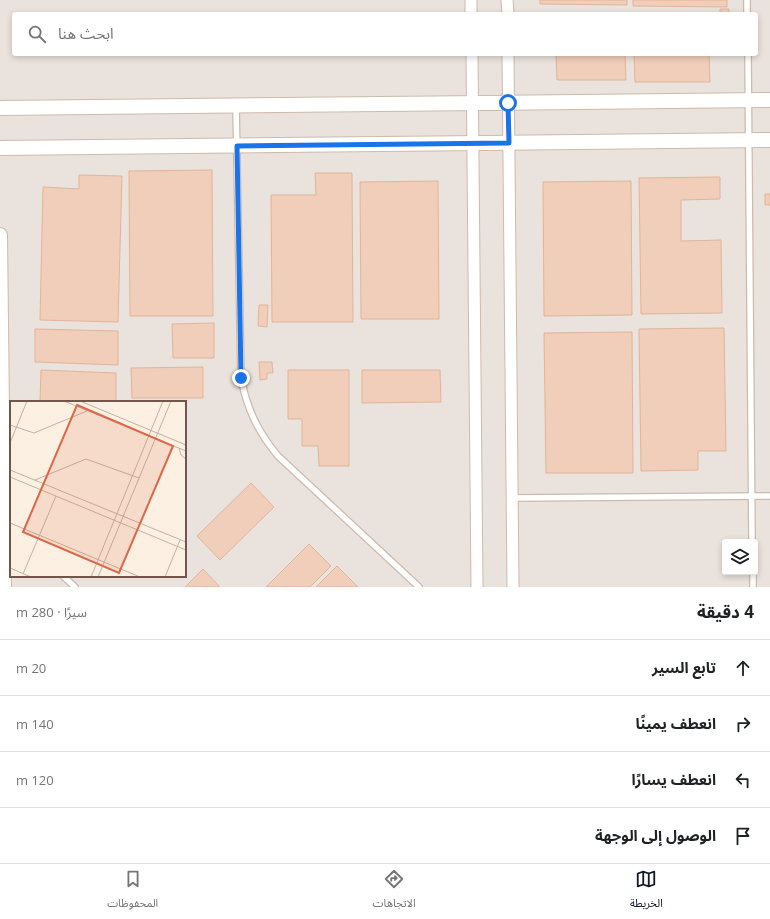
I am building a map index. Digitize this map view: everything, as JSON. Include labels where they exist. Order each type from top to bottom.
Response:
[{"type":"street","points":[[471,0],[471,12]]},
{"type":"street","points":[[507,0],[508,12]]},
{"type":"street","points":[[472,56],[477,587]]},
{"type":"street","points":[[508,56],[513,587]]},
{"type":"street","points":[[0,108],[770,100]]},
{"type":"street","points":[[0,148],[770,140]]},
{"type":"street","points":[[0,235],[7,525],[4,587]]},
{"type":"lane","points":[[747,0],[747,12]]},
{"type":"lane","points":[[748,56],[752,539]]},
{"type":"lane","points":[[236,106],[241,378],[248,407],[261,433],[278,456],[419,587]]},
{"type":"lane","points":[[512,498],[770,496]]},
{"type":"lane","points":[[752,575],[753,587]]},
{"type":"lane","points":[[64,577],[76,587]]},
{"type":"shaded area","points":[[0,0],[770,0],[770,587],[0,587]]},
{"type":"building","points":[[540,0],[627,0],[627,5],[540,4]]},
{"type":"building","points":[[633,0],[727,0],[727,7],[633,6]]},
{"type":"building","points":[[720,9],[729,9],[729,12],[720,12]]},
{"type":"building","points":[[556,56],[625,56],[626,80],[557,80]]},
{"type":"building","points":[[634,56],[709,56],[710,82],[635,82]]},
{"type":"building","points":[[212,170],[213,316],[130,316],[129,171]]},
{"type":"building","points":[[315,173],[352,173],[353,322],[272,322],[271,195],[316,195]]},
{"type":"building","points":[[79,175],[122,176],[118,322],[40,320],[43,187],[79,189]]},
{"type":"building","points":[[720,177],[720,199],[681,200],[681,241],[721,240],[722,313],[641,314],[639,178]]},
{"type":"building","points":[[438,181],[439,319],[361,319],[360,182]]},
{"type":"building","points":[[631,181],[632,315],[544,316],[543,182]]},
{"type":"building","points":[[765,194],[770,194],[770,205],[765,205]]},
{"type":"building","points":[[259,305],[268,305],[267,327],[258,326]]},
{"type":"building","points":[[214,323],[214,358],[173,358],[172,324]]},
{"type":"building","points":[[724,328],[726,451],[698,451],[698,470],[641,471],[639,329]]},
{"type":"building","points":[[35,329],[118,331],[118,365],[35,362]]},
{"type":"building","points":[[632,332],[633,473],[546,473],[544,333]]},
{"type":"building","points":[[259,362],[272,362],[273,373],[267,373],[267,379],[260,380]]},
{"type":"building","points":[[203,367],[203,398],[132,398],[131,368]]},
{"type":"building","points":[[41,370],[116,373],[116,401],[40,401]]},
{"type":"building","points":[[288,370],[349,370],[349,466],[319,466],[318,446],[302,446],[302,419],[288,419]]},
{"type":"building","points":[[362,370],[440,370],[441,402],[362,403]]},
{"type":"building","points":[[251,483],[274,507],[220,560],[197,536]]},
{"type":"building","points":[[309,544],[331,566],[310,587],[266,587]]},
{"type":"building","points":[[337,566],[358,587],[316,587]]},
{"type":"building","points":[[203,569],[220,587],[185,587]]},
{"type":"route","points":[[241,378],[237,146],[509,143],[508,103]]}]
